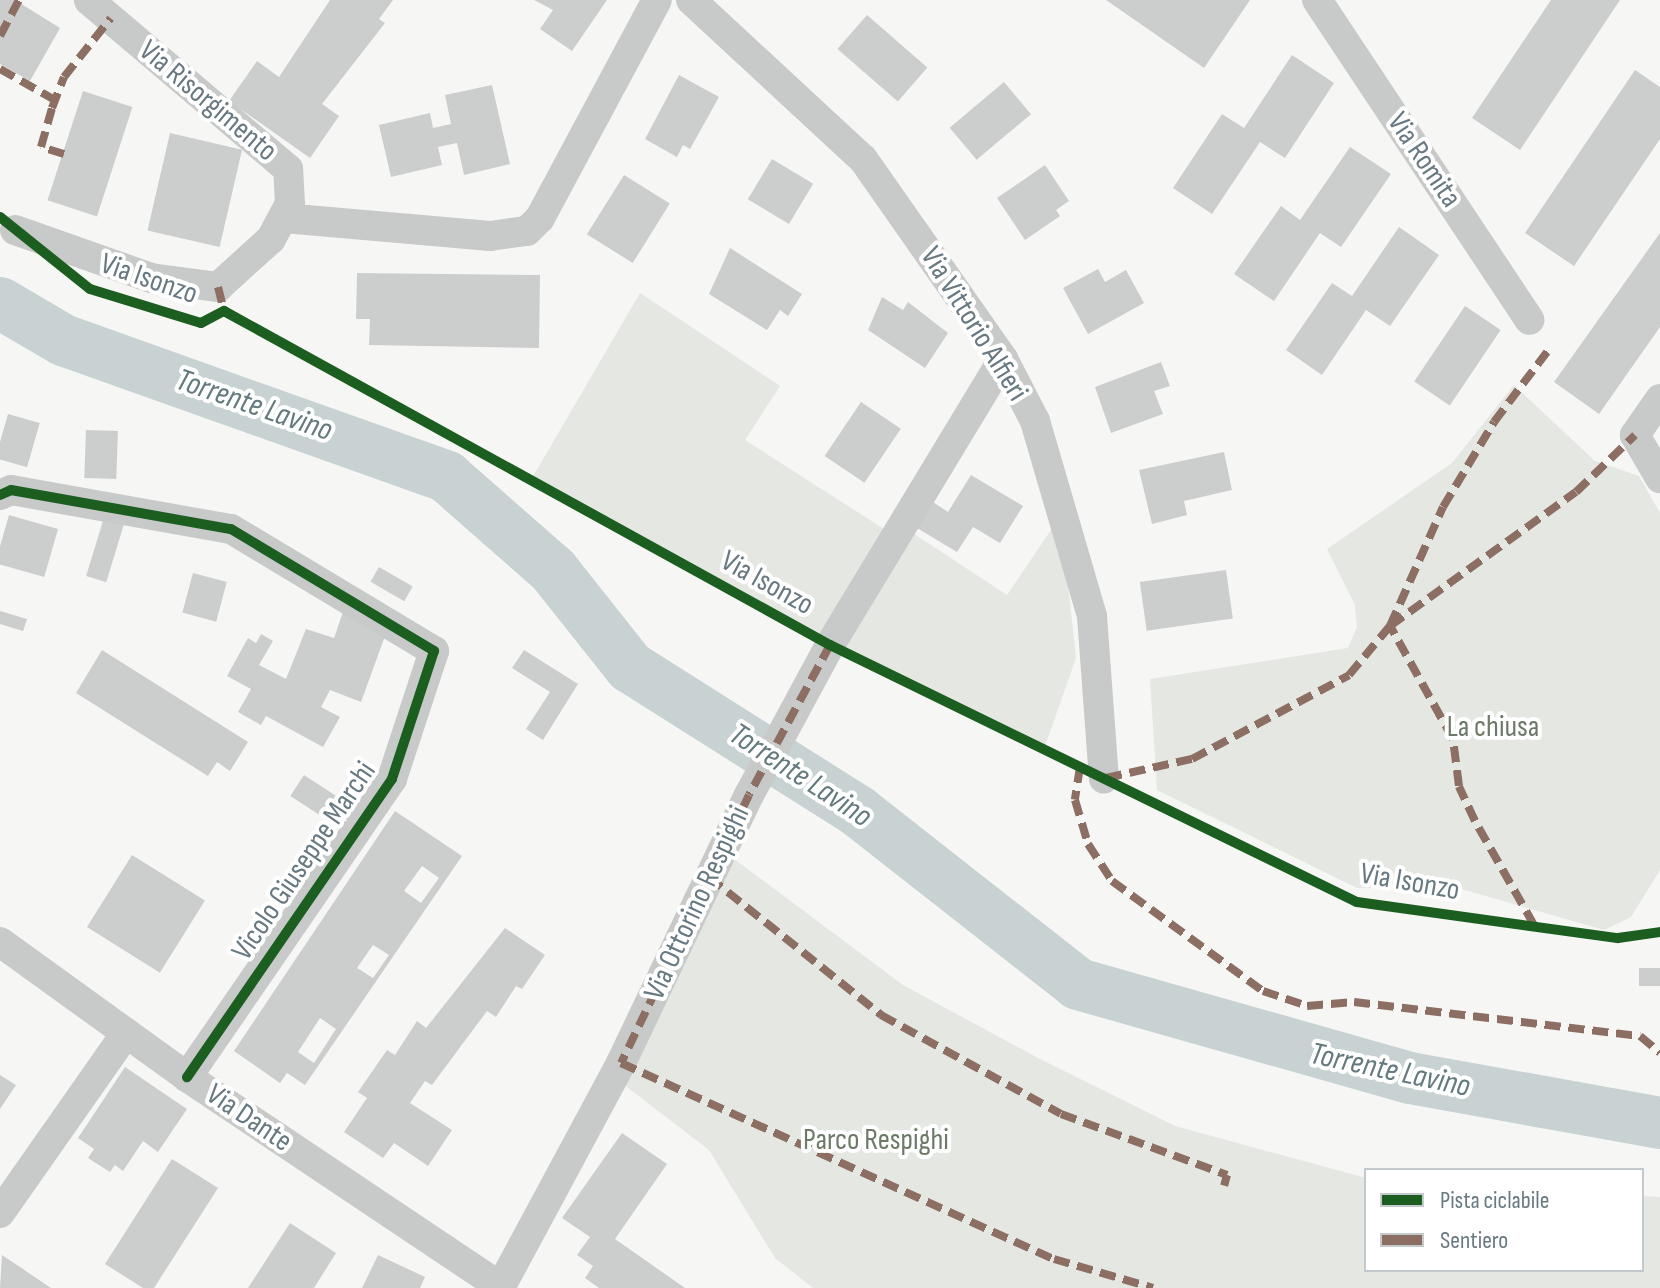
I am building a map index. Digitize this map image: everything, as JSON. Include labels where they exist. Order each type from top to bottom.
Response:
[{"type":"street","name":"Via Risorgimento","points":[[89,0],[288,169],[284,218]]},
{"type":"street","points":[[284,218],[490,236],[527,231],[540,218],[657,0]]},
{"type":"street","name":"Via Vittorio Alfieri","points":[[691,0],[863,159],[1003,359],[1035,421],[1092,616],[1104,779]]},
{"type":"street","name":"Via Romita","points":[[1317,0],[1530,320]]},
{"type":"street","name":"Via Isonzo","points":[[15,230],[151,278],[218,287],[271,239],[284,218]]},
{"type":"street","name":"Via Ottorino Respighi","points":[[501,1288],[621,1063],[749,795],[791,717],[830,645],[1003,359]]},
{"type":"street","points":[[1660,399],[1635,435],[1660,478]]},
{"type":"street","name":"Vicolo Giuseppe Marchi","points":[[0,495],[11,490],[231,529],[434,651],[392,779],[187,1077]]},
{"type":"street","name":"Via Dante","points":[[0,942],[187,1077],[501,1288]]},
{"type":"street","points":[[0,1213],[126,1033]]},
{"type":"green space","points":[[640,293],[780,386],[745,440],[895,536],[902,526],[1007,595],[1053,527],[1066,566],[1076,658],[1044,749],[830,645],[531,480]]},
{"type":"green space","name":"La chiusa","points":[[1514,385],[1595,461],[1639,476],[1660,513],[1660,870],[1631,917],[1604,930],[1458,888],[1357,888],[1157,790],[1150,679],[1348,648],[1357,627],[1355,605],[1327,549],[1452,463]]},
{"type":"green space","name":"Parco Respighi","points":[[722,850],[903,985],[1038,1058],[1175,1126],[1364,1177],[1364,1272],[1644,1272],[1644,1196],[1660,1197],[1660,1288],[813,1288],[775,1258],[709,1150],[614,1077]]},
{"type":"building","points":[[0,0],[15,0],[60,28],[30,81],[0,64]]},
{"type":"building","points":[[330,0],[393,0],[379,19],[385,23],[322,104],[339,116],[310,158],[229,101],[257,61],[279,77]]},
{"type":"building","points":[[534,0],[607,0],[572,51],[540,29],[553,10]]},
{"type":"building","points":[[1106,0],[1250,0],[1204,68]]},
{"type":"building","points":[[1551,0],[1620,0],[1520,150],[1472,118]]},
{"type":"building","points":[[867,15],[927,67],[898,101],[837,49]]},
{"type":"building","points":[[1292,55],[1334,83],[1285,158],[1260,142],[1212,214],[1173,188],[1222,114],[1244,128]]},
{"type":"building","points":[[1635,70],[1660,87],[1660,139],[1574,266],[1525,233]]},
{"type":"building","points":[[679,75],[719,97],[690,149],[683,145],[677,157],[645,139]]},
{"type":"building","points":[[1004,82],[1031,114],[977,160],[950,128]]},
{"type":"building","points":[[492,85],[510,164],[464,175],[457,143],[438,147],[442,165],[391,177],[379,125],[430,113],[433,128],[451,124],[445,95]]},
{"type":"building","points":[[83,91],[132,107],[97,216],[47,200]]},
{"type":"building","points":[[170,133],[242,150],[220,247],[148,230]]},
{"type":"building","points":[[1350,147],[1391,174],[1341,247],[1320,233],[1274,301],[1234,274],[1281,206],[1300,220]]},
{"type":"building","points":[[772,159],[813,184],[789,224],[748,199]]},
{"type":"building","points":[[1045,165],[1069,201],[1056,210],[1060,216],[1025,240],[997,198]]},
{"type":"building","points":[[624,175],[670,204],[633,263],[587,234]]},
{"type":"building","points":[[1399,227],[1439,255],[1390,326],[1366,310],[1322,375],[1286,350],[1332,283],[1352,296]]},
{"type":"building","points":[[1660,233],[1660,327],[1599,414],[1554,382]]},
{"type":"building","points":[[730,248],[802,294],[788,316],[780,310],[767,330],[709,294]]},
{"type":"building","points":[[1098,269],[1105,282],[1126,270],[1144,303],[1088,334],[1063,288]]},
{"type":"building","points":[[357,273],[540,275],[539,348],[369,345],[370,319],[356,319]]},
{"type":"building","points":[[882,297],[903,310],[908,302],[948,333],[925,368],[868,330]]},
{"type":"building","points":[[1465,306],[1501,330],[1450,405],[1414,381]]},
{"type":"building","points":[[1161,362],[1170,386],[1154,391],[1163,414],[1111,433],[1095,387]]},
{"type":"building","points":[[861,402],[901,429],[864,483],[825,456]]},
{"type":"building","points":[[8,414],[40,423],[27,467],[0,460],[0,442]]},
{"type":"building","points":[[86,430],[118,431],[116,479],[84,478]]},
{"type":"building","points":[[1224,452],[1232,490],[1184,501],[1187,515],[1152,524],[1139,470]]},
{"type":"building","points":[[971,475],[1023,506],[1000,543],[973,527],[957,552],[917,528],[933,502],[948,512]]},
{"type":"building","points":[[106,511],[126,517],[106,582],[86,576]]},
{"type":"building","points":[[9,515],[58,529],[44,577],[0,564],[0,546]]},
{"type":"building","points":[[379,567],[413,586],[404,601],[370,582]]},
{"type":"building","points":[[1226,570],[1233,619],[1147,631],[1140,582]]},
{"type":"building","points":[[193,573],[227,582],[216,622],[182,613]]},
{"type":"building","points":[[344,609],[385,636],[361,702],[330,690],[321,707],[340,717],[323,747],[266,716],[261,725],[238,712],[251,689],[227,676],[248,638],[256,643],[261,634],[273,641],[259,665],[286,679],[306,629],[334,638]]},
{"type":"building","points":[[0,611],[27,619],[23,631],[0,624]]},
{"type":"building","points":[[102,650],[248,742],[230,771],[217,762],[208,776],[76,693]]},
{"type":"building","points":[[524,650],[578,684],[543,740],[526,729],[550,692],[512,668]]},
{"type":"building","points":[[304,775],[336,796],[322,817],[290,796]]},
{"type":"building","points":[[395,811],[462,856],[305,1085],[287,1073],[280,1083],[234,1051]],"holes":[[[422,866],[439,878],[421,903],[404,891]],[[373,945],[389,955],[373,978],[357,968]],[[320,1018],[336,1029],[314,1063],[298,1052]]]},
{"type":"building","points":[[132,855],[205,901],[160,973],[87,927]]},
{"type":"building","points":[[505,928],[545,955],[522,989],[516,986],[496,1017],[487,1011],[432,1085],[425,1081],[410,1103],[452,1130],[428,1166],[394,1143],[383,1158],[344,1132],[367,1098],[358,1092],[387,1050],[395,1055],[417,1021],[426,1028]]},
{"type":"building","points":[[1639,968],[1660,968],[1660,986],[1639,986]]},
{"type":"building","points":[[125,1067],[187,1109],[158,1152],[143,1141],[123,1171],[115,1165],[110,1172],[88,1158],[94,1149],[78,1138]]},
{"type":"building","points":[[0,1075],[16,1085],[0,1109]]},
{"type":"building","points":[[622,1133],[667,1164],[615,1239],[685,1288],[599,1288],[585,1278],[593,1266],[577,1255],[590,1237],[562,1218]]},
{"type":"building","points":[[172,1159],[218,1188],[154,1288],[143,1288],[105,1264]]},
{"type":"building","points":[[290,1223],[336,1253],[314,1288],[248,1288]]},
{"type":"building","points":[[2,1255],[20,1267],[51,1288],[0,1288]]},
{"type":"building","points":[[378,1255],[425,1277],[420,1288],[362,1288]]},
{"type":"waterway","name":"Torrente Lavino","points":[[0,303],[63,340],[447,477],[553,570],[630,667],[859,812],[1078,984],[1410,1078],[1660,1123]]},
{"type":"marked path","points":[[0,36],[19,0]]},
{"type":"marked path","points":[[64,154],[41,147],[52,108],[64,77],[111,18]]},
{"type":"marked path","points":[[0,69],[55,100]]},
{"type":"marked path","points":[[218,287],[224,311]]},
{"type":"marked path","points":[[1106,778],[1192,759],[1349,675],[1390,626],[1443,507],[1494,422],[1550,348]]},
{"type":"marked path","points":[[1534,925],[1475,821],[1459,786],[1453,739],[1390,626],[1576,492],[1635,435]]},
{"type":"marked path","points":[[830,645],[749,795],[621,1063],[1054,1259],[1153,1288]]},
{"type":"marked path","points":[[1080,767],[1075,800],[1088,844],[1112,881],[1263,991],[1307,1006],[1354,1002],[1640,1036],[1660,1053]]},
{"type":"marked path","points":[[709,877],[881,1015],[1061,1114],[1227,1175],[1224,1186]]},
{"type":"cycle path","points":[[0,217],[90,289],[201,323],[224,311],[830,645],[1357,902],[1618,938],[1660,932]]},
{"type":"cycle path","points":[[0,495],[11,490],[231,529],[434,651],[392,779],[187,1077]]}]
